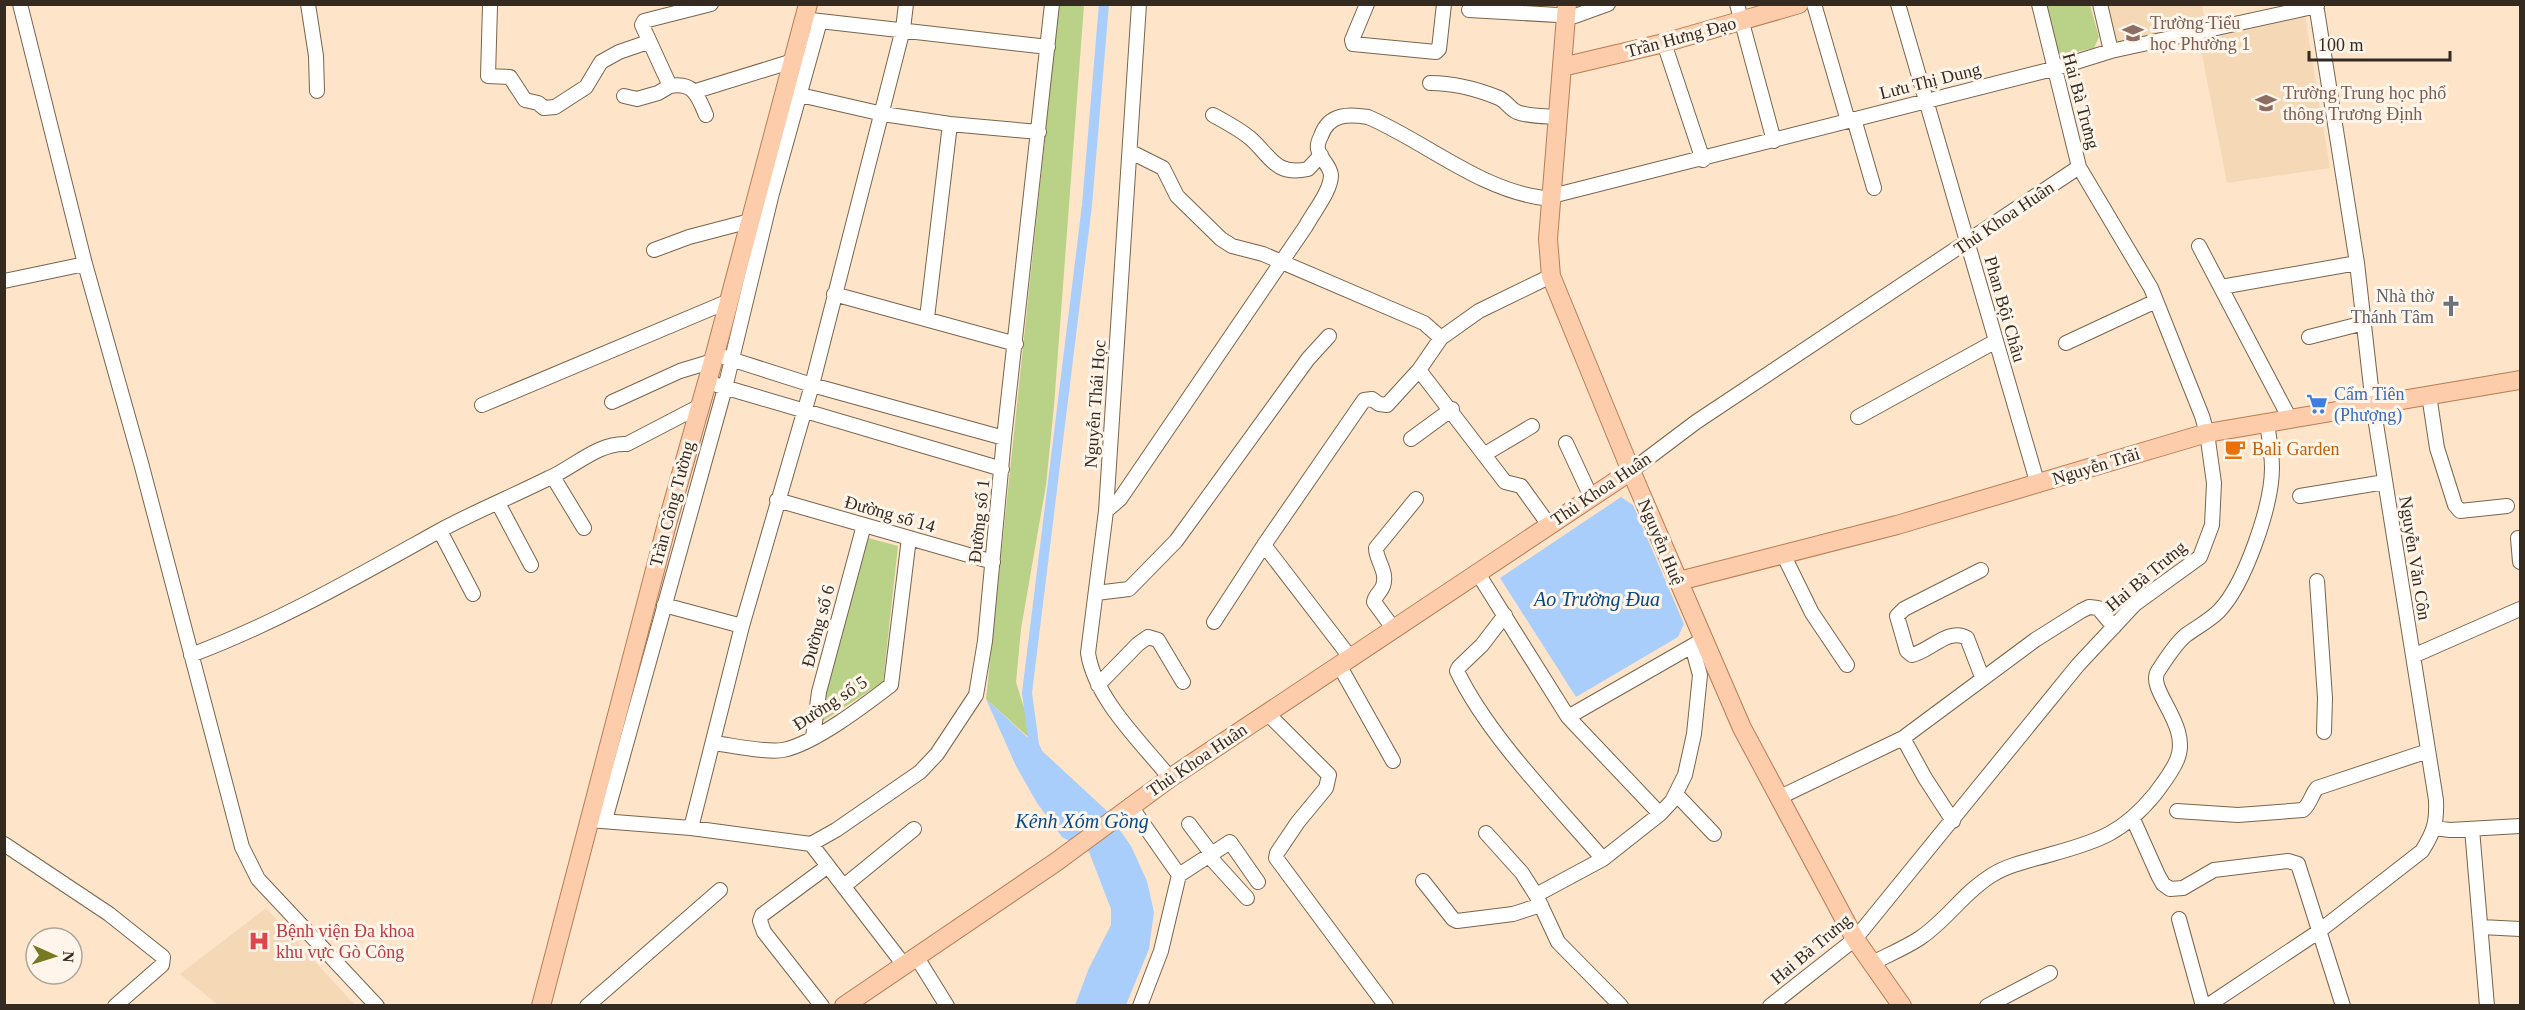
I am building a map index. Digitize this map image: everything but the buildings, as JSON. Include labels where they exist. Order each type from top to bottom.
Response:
[{"type":"main road","name":"Trần Hưng Đạo","points":[[1562,67],[1664,43],[1739,13],[1799,4]]},
{"type":"main road","name":"Nguyễn Huệ","points":[[1567,10],[1548,239],[1551,276],[1630,471],[1679,581],[1698,643],[1778,798],[1855,939],[1902,1005]]},
{"type":"main road","name":"Trần Công Tường","points":[[541,1005],[597,820],[706,381],[720,358],[729,301],[750,221],[793,61],[811,15]]},
{"type":"main road","name":"Nguyễn Trãi","points":[[1679,581],[1897,525],[2207,433],[2520,380]]},
{"type":"main road","name":"Thủ Khoa Huân","points":[[910,960],[1056,862],[1126,808],[1170,778],[1630,471]]},
{"type":"main road","points":[[844,1005],[910,960]]},
{"type":"street","points":[[20,4],[85,264],[141,463],[231,813],[242,847],[258,879],[377,1005]]},
{"type":"street","points":[[308,4],[317,91]]},
{"type":"street","points":[[670,86],[648,42],[642,25],[644,21],[711,4]]},
{"type":"street","points":[[691,828],[742,626],[802,412],[812,385],[883,114],[903,29],[906,4]]},
{"type":"street","name":"Đường số 1","points":[[811,844],[836,830],[920,772],[937,753],[976,695],[985,641],[1004,438],[1052,4]]},
{"type":"street","name":"Nguyễn Thái Học","points":[[1139,4],[1106,511],[1088,652],[1090,666],[1105,697],[1170,778]]},
{"type":"street","points":[[1367,4],[1352,40],[1353,44],[1436,52],[1439,49],[1444,4]]},
{"type":"street","points":[[1469,10],[1567,10],[1575,16],[1608,4]]},
{"type":"street","points":[[1814,4],[1874,188]]},
{"type":"street","name":"Phan Bội Châu","points":[[1898,4],[2038,485]]},
{"type":"street","name":"Hai Bà Trưng","points":[[1770,1005],[1855,939],[2078,665],[2135,604],[2200,557],[2212,525],[2214,483],[2207,433],[2147,280],[2079,168],[2053,69],[2039,4]]},
{"type":"street","points":[[2100,4],[2111,51]]},
{"type":"street","name":"Lưu Thị Dung","points":[[1321,155],[1318,143],[1323,130],[1333,119],[1350,115],[1368,117],[1509,189],[1535,197],[1553,196],[2053,69],[2111,51],[2317,5]]},
{"type":"street","name":"Nguyễn Văn Côn","points":[[2205,1005],[2318,932],[2422,851],[2433,835],[2434,828],[2436,800],[2373,405],[2357,262],[2317,5]]},
{"type":"street","points":[[490,6],[488,76],[510,77],[525,100],[538,103],[544,108],[555,107],[586,87],[599,65],[619,52],[648,42]]},
{"type":"street","points":[[1739,13],[1774,141]]},
{"type":"street","points":[[811,15],[903,29],[1048,46]]},
{"type":"street","name":"Trần Công Tường","points":[[597,820],[664,605],[725,388],[720,358],[800,95],[811,15]]},
{"type":"street","points":[[1664,43],[1702,160]]},
{"type":"street","points":[[624,96],[637,99],[670,86],[687,86],[696,90],[793,61]]},
{"type":"street","points":[[1430,83],[1455,84],[1502,99],[1510,108],[1521,113],[1559,117]]},
{"type":"street","points":[[696,90],[706,115]]},
{"type":"street","points":[[800,95],[883,114],[950,124],[1039,132]]},
{"type":"street","points":[[1106,511],[1120,499],[1306,226],[1329,185],[1330,169],[1321,155],[1308,169],[1292,171],[1281,168],[1271,163],[1252,140],[1214,114]]},
{"type":"street","points":[[927,318],[950,124]]},
{"type":"street","points":[[1131,152],[1167,172],[1177,196],[1221,239],[1232,246],[1263,254],[1424,324],[1441,338]]},
{"type":"street","name":"Thủ Khoa Huân","points":[[1630,471],[1696,422],[2079,168]]},
{"type":"street","points":[[654,250],[689,237],[750,221]]},
{"type":"street","points":[[2199,246],[2290,419]]},
{"type":"street","points":[[2221,287],[2357,262]]},
{"type":"street","points":[[4,281],[85,264]]},
{"type":"street","points":[[1214,622],[1263,544],[1364,400],[1372,399],[1382,406],[1387,405],[1419,370],[1441,338],[1479,310],[1551,276]]},
{"type":"street","points":[[834,294],[927,318],[1016,345]]},
{"type":"street","points":[[482,405],[729,301]]},
{"type":"street","points":[[2066,343],[2156,302]]},
{"type":"street","points":[[2309,337],[2364,322]]},
{"type":"street","points":[[1096,593],[1130,589],[1176,541],[1308,359],[1329,336]]},
{"type":"street","points":[[1858,417],[1996,341]]},
{"type":"street","points":[[612,402],[680,371],[720,358],[1004,438]]},
{"type":"street","points":[[1419,370],[1452,409],[1505,482],[1519,485],[1549,525]]},
{"type":"street","points":[[706,381],[802,412],[1002,469]]},
{"type":"street","points":[[2429,395],[2437,448],[2454,505],[2460,511],[2507,506]]},
{"type":"street","points":[[191,655],[291,611],[440,531],[553,477],[596,452],[614,444],[627,444],[700,406]]},
{"type":"street","points":[[1411,439],[1452,409]]},
{"type":"street","points":[[1872,963],[1921,938],[1975,887],[1993,874],[2020,863],[2100,839],[2122,828],[2133,819],[2170,773],[2179,757],[2181,743],[2174,716],[2156,684],[2156,674],[2185,636],[2211,618],[2239,583],[2260,527],[2272,468],[2267,423]]},
{"type":"street","points":[[1485,454],[1532,426]]},
{"type":"street","points":[[1566,444],[1591,497]]},
{"type":"street","points":[[553,477],[584,528]]},
{"type":"street","points":[[2300,496],[2385,482]]},
{"type":"street","points":[[1394,628],[1374,602],[1376,595],[1382,590],[1384,579],[1376,548],[1416,499]]},
{"type":"street","name":"Đường số 14","points":[[777,500],[993,562]]},
{"type":"street","points":[[498,503],[531,565]]},
{"type":"street","name":"Đường số 6","points":[[813,737],[827,660],[864,525]]},
{"type":"street","points":[[440,531],[473,594]]},
{"type":"street","name":"Đường số 5","points":[[713,743],[781,751],[796,746],[856,712],[891,684],[909,538]]},
{"type":"street","points":[[2518,538],[2520,562]]},
{"type":"street","points":[[1263,544],[1344,661],[1393,761]]},
{"type":"street","points":[[1783,554],[1812,613],[1847,665]]},
{"type":"street","points":[[1981,570],[1904,609],[1897,616],[1907,651],[1912,656],[1954,634],[1962,635],[1967,638],[1982,677]]},
{"type":"street","points":[[1477,572],[1568,717],[1660,814]]},
{"type":"street","points":[[2318,581],[2325,698],[2324,732]]},
{"type":"street","points":[[664,605],[742,626]]},
{"type":"street","points":[[1778,798],[1903,738],[1948,706],[1982,677],[2035,640],[2090,607],[2098,608],[2114,627]]},
{"type":"street","points":[[2412,656],[2520,609]]},
{"type":"street","points":[[1506,615],[1457,671],[1464,686],[1501,738],[1602,859]]},
{"type":"street","points":[[1098,684],[1138,644],[1148,638],[1158,640],[1183,682]]},
{"type":"street","points":[[1423,881],[1453,920],[1513,914],[1602,859],[1660,814],[1676,794],[1689,761],[1699,698],[1698,643],[1568,717]]},
{"type":"street","points":[[1267,713],[1329,775],[1326,788],[1298,822],[1276,858],[1386,1005]]},
{"type":"street","points":[[1903,738],[1925,778],[1953,820]]},
{"type":"street","points":[[2177,811],[2238,815],[2303,810],[2310,804],[2312,794],[2317,788],[2428,751]]},
{"type":"street","points":[[1676,794],[1714,834]]},
{"type":"street","points":[[1126,808],[1179,875]]},
{"type":"street","points":[[2133,819],[2158,875],[2163,884],[2170,889],[2183,888],[2214,870],[2288,861],[2298,864],[2343,1005]]},
{"type":"street","points":[[597,820],[691,828],[811,844],[843,886],[947,1005]]},
{"type":"street","points":[[1189,824],[1246,898]]},
{"type":"street","points":[[2434,828],[2472,829],[2520,826]]},
{"type":"street","points":[[843,886],[914,829]]},
{"type":"street","points":[[2472,829],[2487,1005]]},
{"type":"street","points":[[1486,833],[1522,873],[1563,948],[1621,1005]]},
{"type":"street","points":[[1140,1005],[1161,951],[1179,875],[1230,842],[1258,882]]},
{"type":"street","points":[[4,844],[109,914],[163,957],[162,965],[115,1005]]},
{"type":"street","points":[[822,1005],[764,932],[760,921],[762,915],[828,866]]},
{"type":"street","points":[[587,1005],[720,890]]},
{"type":"street","points":[[2179,919],[2205,1005]]},
{"type":"street","points":[[2481,927],[2520,929]]},
{"type":"street","points":[[1987,1005],[2050,973]]},
{"type":"shaded area","name":"Trường Tiểu học Phường 1","points":[[2101,5],[2202,5],[2205,22],[2111,44]]},
{"type":"shaded area","name":"Trường Trung học phổ thông Trương Định","points":[[2305,16],[2330,168],[2227,183],[2199,39]]},
{"type":"shaded area","name":"Bệnh viện Đa khoa khu vực Gò Công","points":[[266,908],[355,1005],[218,1005],[180,974]]},
{"type":"green space","points":[[1059,5],[1084,5],[1054,406],[1046,485],[1021,629],[1016,682],[1035,743],[986,699]]},
{"type":"green space","points":[[2039,5],[2090,5],[2099,37],[2094,48],[2058,56]]},
{"type":"green space","points":[[861,536],[898,546],[883,682],[820,723],[813,722]]},
{"type":"water","name":"Ao Trường Đua","points":[[1621,497],[1633,505],[1684,624],[1678,637],[1576,697],[1500,578]]},
{"type":"water","name":"Kênh Xóm Gồng","points":[[986,699],[1106,810],[1131,846],[1147,881],[1154,912],[1149,949],[1126,1005],[1075,1005],[1089,968],[1111,925],[1111,909],[1089,852],[1062,837],[1037,803],[1016,766]]},
{"type":"waterway","points":[[1038,754],[1034,745],[1027,693],[1087,205],[1104,4]]},
{"type":"place","name":"Trường Tiểu học Phường 1","points":[[2133,33]]},
{"type":"place","name":"Trường Trung học phổ thông Trương Định","points":[[2266,103]]},
{"type":"place","name":"Nhà thờ Thánh Tâm","points":[[2451,306]]},
{"type":"place","name":"Cẩm Tiên (Phượng)","points":[[2317,404]]},
{"type":"place","name":"Bali Garden","points":[[2235,449]]},
{"type":"place","name":"Bệnh viện Đa khoa khu vực Gò Công","points":[[259,941]]}]
